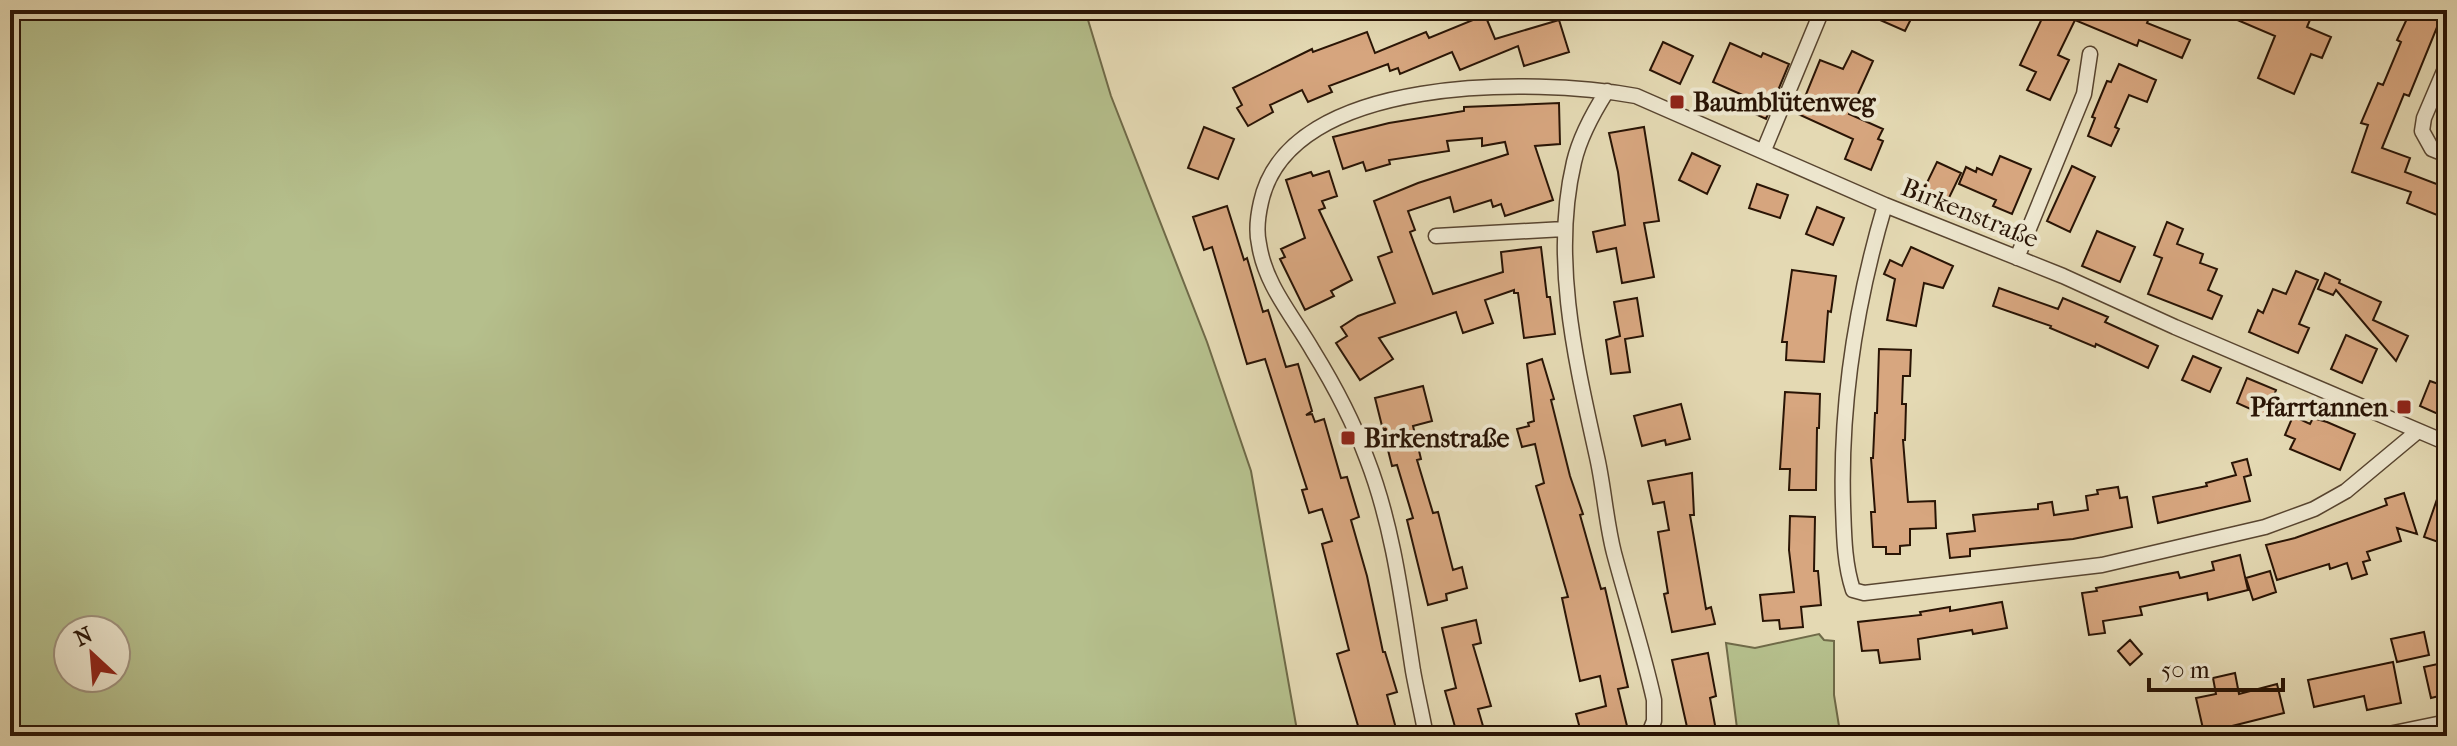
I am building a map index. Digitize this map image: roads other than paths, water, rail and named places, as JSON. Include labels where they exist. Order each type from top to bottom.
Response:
[{"type":"street","points":[[1764,150],[1822,10]]},
{"type":"street","points":[[2017,258],[2084,94],[2090,54]]},
{"type":"street","points":[[2447,64],[2424,118],[2422,131],[2432,149],[2447,155]]},
{"type":"street","name":"Birkenstraße","points":[[1426,736],[1396,564],[1368,461],[1341,402],[1267,274],[1258,243],[1259,213],[1266,181],[1286,151],[1320,125],[1360,107],[1407,96],[1495,88],[1607,91],[1636,96],[2447,443]]},
{"type":"street","points":[[1607,91],[1594,112],[1573,162],[1564,229],[1573,340],[1606,494],[1613,549],[1654,700],[1654,721],[1648,736]]},
{"type":"street","points":[[1885,205],[1861,294],[1844,411],[1844,534],[1848,576],[1853,590],[1864,593],[2102,565],[2265,527],[2314,509],[2346,491],[2418,431]]},
{"type":"street","points":[[1436,236],[1564,229]]},
{"type":"street","points":[[2379,736],[2447,722]]},
{"type":"place","name":"Baumblütenweg","points":[[1677,102]]},
{"type":"place","name":"Pfarrtannen","points":[[2404,407]]},
{"type":"place","name":"Birkenstraße","points":[[1348,438]]}]
